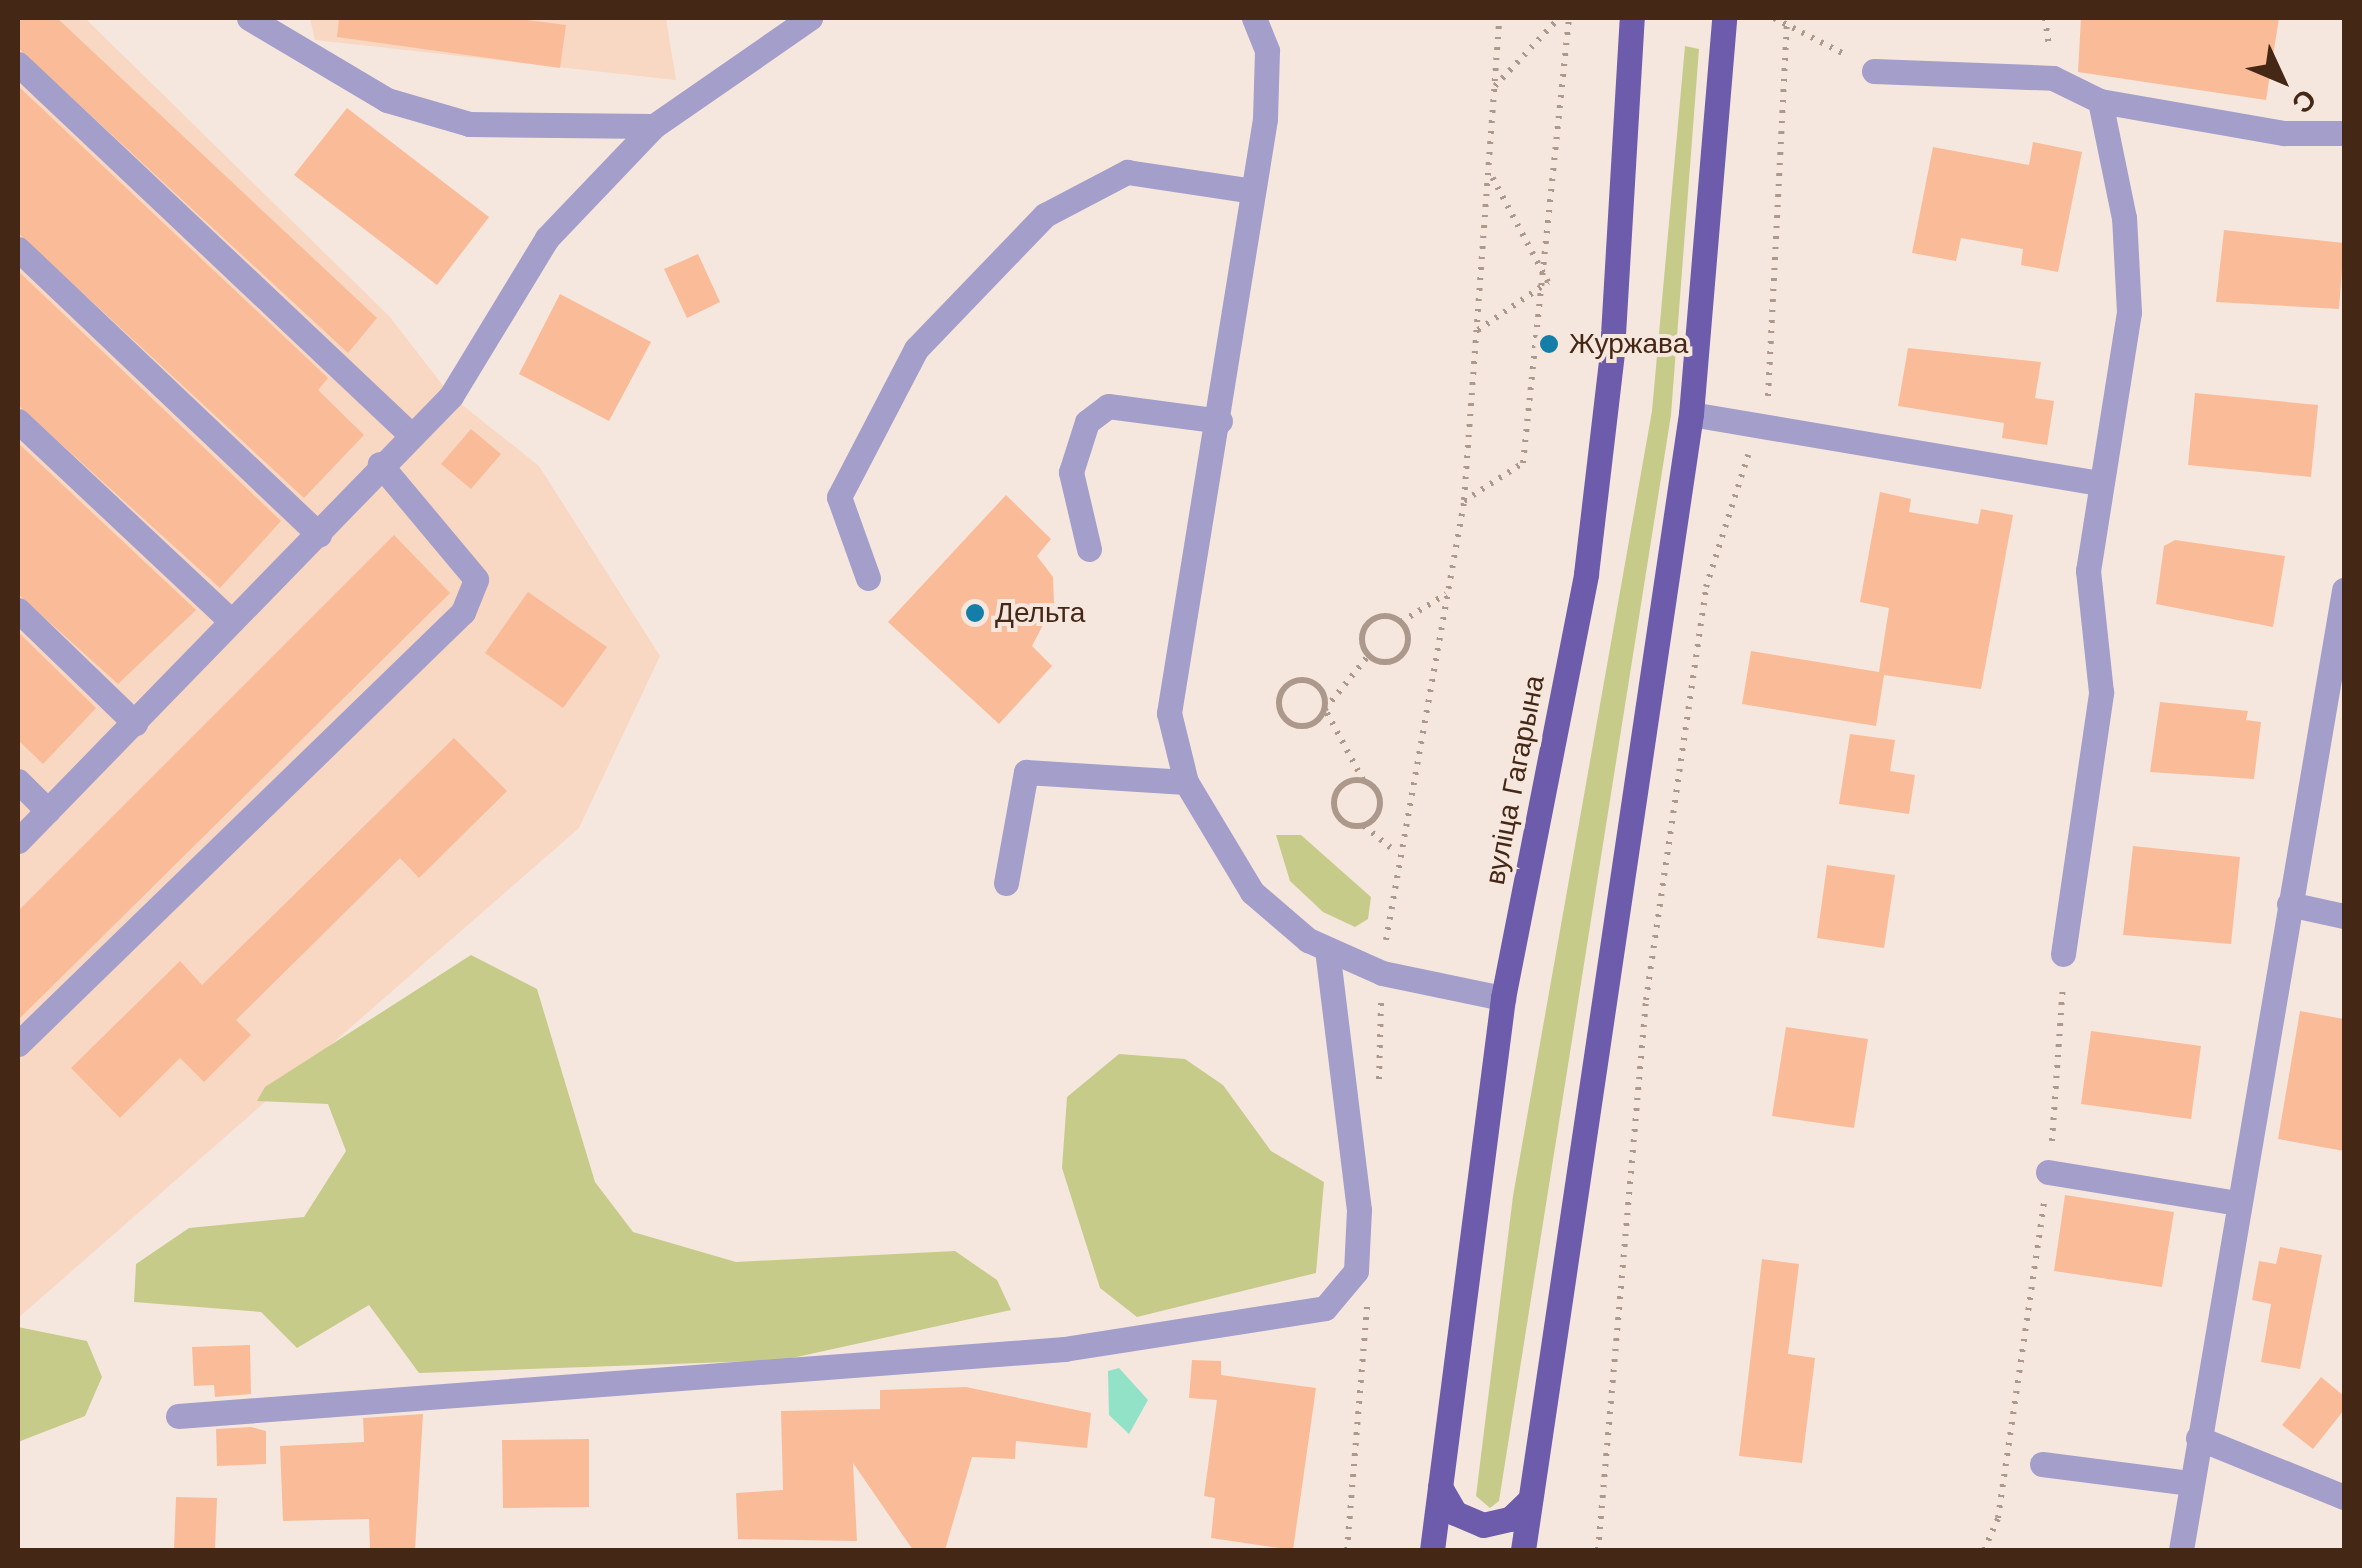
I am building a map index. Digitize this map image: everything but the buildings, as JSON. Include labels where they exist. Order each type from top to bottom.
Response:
[{"type":"main road","name":"вуліца Гагарына","points":[[1432,1550],[1503,998],[1586,574],[1612,351],[1632,18]]},
{"type":"main road","points":[[1523,1550],[1691,414],[1724,18]]},
{"type":"main road","points":[[1440,1487],[1455,1513],[1483,1525],[1510,1519],[1530,1500]]},
{"type":"lane","points":[[250,18],[387,100],[469,124],[654,126]]},
{"type":"lane","points":[[18,842],[230,620],[319,534],[380,464],[451,396],[547,238],[654,126],[810,18]]},
{"type":"lane","points":[[1254,18],[1267,51],[1265,119],[1248,190],[1220,422],[1169,713],[1186,782],[1252,892],[1327,951],[1382,973],[1503,998]]},
{"type":"lane","points":[[18,64],[410,434]]},
{"type":"lane","points":[[1874,70],[2053,78],[2100,101],[2284,133],[2344,134]]},
{"type":"lane","points":[[2064,954],[2101,692],[2088,571],[2098,483],[2129,312],[2124,218],[2100,101]]},
{"type":"lane","points":[[868,578],[839,497],[916,349],[1045,215],[1127,172],[1248,190]]},
{"type":"lane","points":[[18,249],[319,534]]},
{"type":"lane","points":[[1088,549],[1070,472],[1086,422],[1108,406],[1220,422]]},
{"type":"lane","points":[[1691,414],[2098,483]]},
{"type":"lane","points":[[18,422],[230,620]]},
{"type":"lane","points":[[18,1044],[463,612],[476,579],[380,464]]},
{"type":"lane","points":[[2181,1550],[2344,590]]},
{"type":"lane","points":[[18,610],[135,723]]},
{"type":"lane","points":[[1006,883],[1026,772],[1186,782]]},
{"type":"lane","points":[[18,781],[48,810]]},
{"type":"lane","points":[[2290,904],[2344,916]]},
{"type":"lane","points":[[178,1416],[1064,1349],[1325,1308],[1356,1272],[1358,1210],[1327,951]]},
{"type":"lane","points":[[2048,1172],[2237,1203]]},
{"type":"lane","points":[[2198,1438],[2344,1497]]},
{"type":"lane","points":[[2042,1464],[2191,1482]]},
{"type":"path","points":[[1378,1088],[1382,973],[1396,852],[1464,501],[1499,18]]},
{"type":"path","points":[[1494,87],[1559,18]]},
{"type":"path","points":[[1464,501],[1523,463],[1548,282],[1569,18]]},
{"type":"path","points":[[1774,18],[1787,20],[1874,70]]},
{"type":"path","points":[[1598,1550],[1652,960],[1706,587],[1768,394],[1787,20]]},
{"type":"path","points":[[1489,170],[1548,282]]},
{"type":"path","points":[[1478,330],[1548,282]]},
{"type":"path","points":[[1364,826],[1380,796],[1362,780],[1325,709],[1308,680],[1279,697],[1296,726],[1325,709],[1368,656],[1368,623],[1401,622],[1446,594]]},
{"type":"path","points":[[1368,656],[1402,655],[1401,622]]},
{"type":"path","points":[[1362,780],[1340,786],[1334,809],[1364,826],[1396,852]]},
{"type":"path","points":[[1984,1550],[1998,1518],[2048,1172],[2064,954]]},
{"type":"path","points":[[1347,1550],[1368,1299]]},
{"type":"shaded area","points":[[18,18],[85,18],[390,317],[451,396],[539,466],[660,656],[579,828],[18,1318]]},
{"type":"shaded area","points":[[310,18],[666,18],[676,80],[315,40]]},
{"type":"shaded area","points":[[1685,46],[1699,49],[1671,415],[1499,1501],[1490,1508],[1476,1496],[1513,1196],[1652,411]]},
{"type":"shaded area","points":[[1276,835],[1301,835],[1371,897],[1368,919],[1355,927],[1323,912],[1290,881]]},
{"type":"shaded area","points":[[471,955],[537,989],[595,1182],[633,1232],[736,1262],[955,1251],[997,1280],[1011,1310],[783,1360],[419,1373],[369,1305],[297,1348],[261,1312],[134,1302],[136,1264],[189,1228],[304,1217],[346,1151],[328,1104],[257,1101],[265,1087]]},
{"type":"shaded area","points":[[1119,1054],[1185,1059],[1223,1085],[1271,1151],[1324,1182],[1316,1273],[1137,1317],[1100,1288],[1062,1168],[1067,1097]]},
{"type":"shaded area","points":[[18,1327],[87,1341],[102,1377],[85,1416],[18,1442]]},
{"type":"shaded area","points":[[1119,1368],[1148,1400],[1129,1434],[1109,1415],[1108,1371]]},
{"type":"place","name":"Журжава","points":[[1549,344]]},
{"type":"place","name":"Дельта","points":[[975,613]]}]
